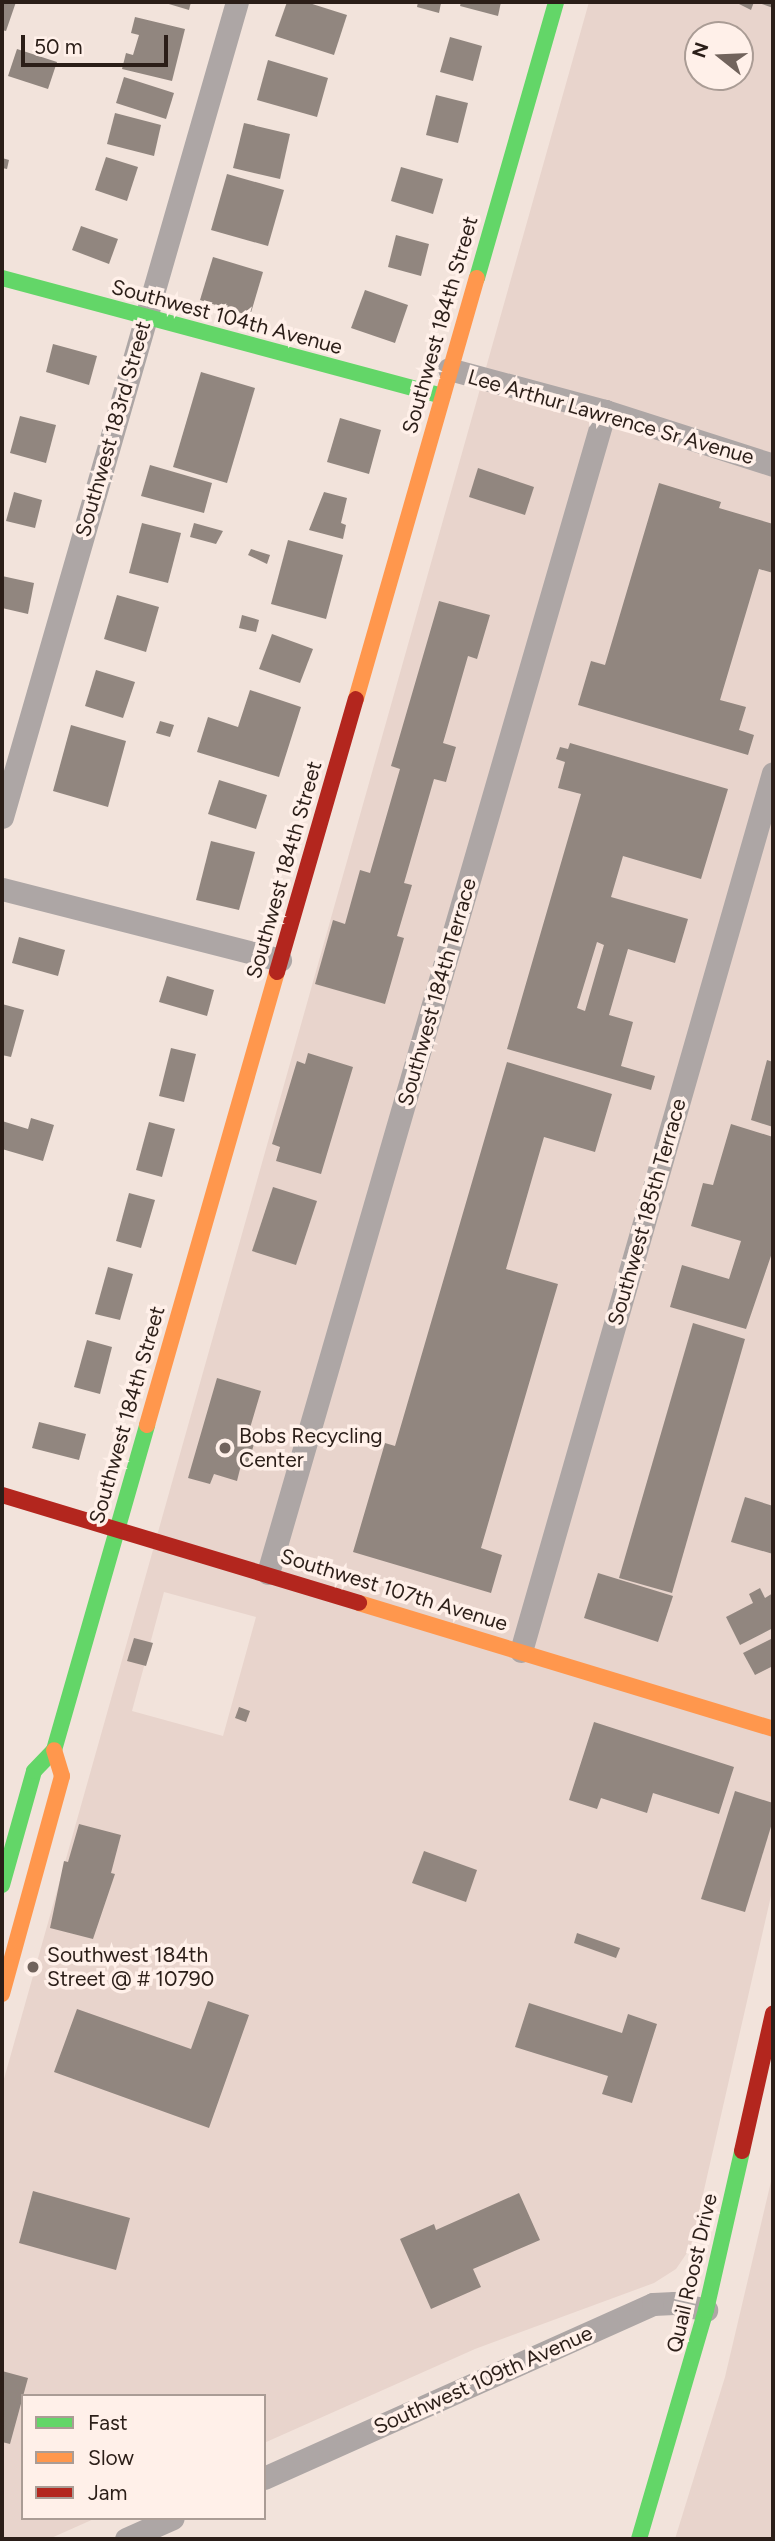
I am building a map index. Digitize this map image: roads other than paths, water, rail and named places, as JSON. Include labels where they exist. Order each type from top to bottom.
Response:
[{"type":"main road","name":"Southwest 184th Street","points":[[2,1885],[34,1771],[54,1750],[556,2]]},
{"type":"main road","name":"Southwest 104th Avenue","points":[[2,278],[442,396]]},
{"type":"main road","name":"Southwest 107th Avenue","points":[[2,1495],[268,1573],[773,1729]]},
{"type":"main road","name":"Southwest 184th Street","points":[[2,1994],[62,1776],[54,1750]]},
{"type":"main road","name":"Quail Roost Drive","points":[[639,2539],[706,2310],[773,2013]]},
{"type":"street","name":"Southwest 183rd Street","points":[[2,817],[237,2]]},
{"type":"street","name":"Lee Arthur Lawrence Sr Avenue","points":[[449,369],[605,411],[773,465]]},
{"type":"street","name":"Southwest 184th Terrace","points":[[268,1573],[605,411]]},
{"type":"street","name":"Southwest 185th Terrace","points":[[521,1651],[773,773]]},
{"type":"street","points":[[2,889],[280,960]]},
{"type":"street","name":"Southwest 109th Avenue","points":[[266,2477],[653,2304],[674,2303],[706,2310]]},
{"type":"street","points":[[126,2539],[169,2520]]},
{"type":"place","name":"Bobs Recycling Center","points":[[225,1448]]},
{"type":"place","name":"Southwest 184th Street @ # 10790","points":[[33,1967]]}]
